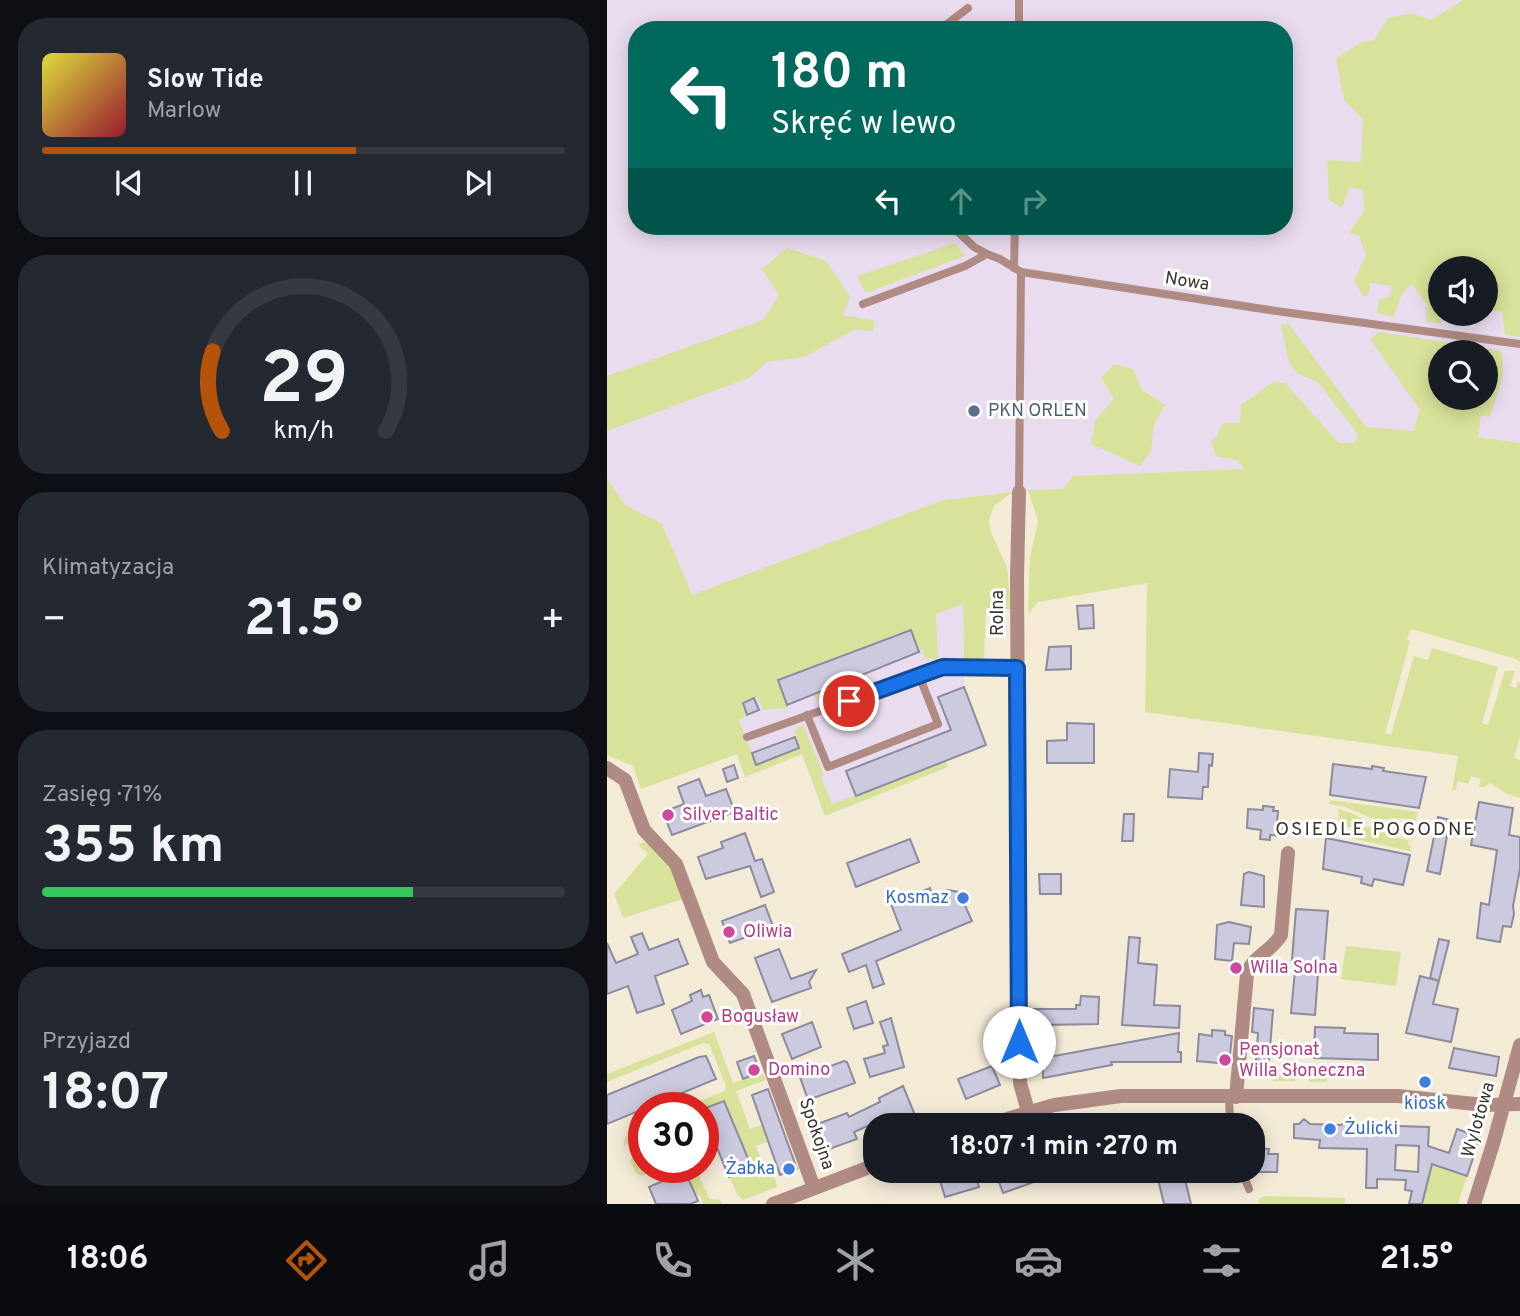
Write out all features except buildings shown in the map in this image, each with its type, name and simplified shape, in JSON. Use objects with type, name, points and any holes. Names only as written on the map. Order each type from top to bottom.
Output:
[{"type":"street","name":"Rolna","points":[[1019,492],[1017,668],[1020,1083],[1028,1111]]},
{"type":"street","name":"Spokojna","points":[[607,768],[625,780],[644,830],[676,864],[713,962],[743,994],[814,1188]]},
{"type":"street","points":[[1232,1097],[1247,974],[1253,963],[1278,941],[1281,934],[1288,853]]},
{"type":"street","name":"Wylotowa","points":[[1474,1204],[1520,1045]]},
{"type":"street","points":[[1022,1113],[1077,1100],[1121,1096],[1398,1096],[1470,1104],[1520,1104]]},
{"type":"street","points":[[773,1204],[797,1200],[814,1188],[863,1170]]},
{"type":"lane","points":[[1019,0],[1019,21]]},
{"type":"lane","points":[[951,21],[968,8]]},
{"type":"lane","name":"Nowa","points":[[961,235],[974,247],[1017,270],[1315,316],[1520,344]]},
{"type":"lane","points":[[1015,235],[1019,492]]},
{"type":"lane","points":[[863,304],[965,266],[987,254]]},
{"type":"lane","points":[[747,737],[943,667],[1017,668]]},
{"type":"lane","points":[[807,715],[828,767],[938,723],[919,675]]},
{"type":"lane","points":[[1231,1113],[1232,1097]]},
{"type":"lane","points":[[1247,1183],[1249,1189]]},
{"type":"shaded area","points":[[607,0],[1520,0],[1520,472],[1033,490],[943,500],[607,628]]},
{"type":"shaded area","points":[[963,604],[964,687],[986,745],[950,758],[946,761],[948,767],[825,816],[802,754],[745,777],[715,695]]},
{"type":"green space","points":[[1463,0],[1520,0],[1520,337],[1505,335],[1502,312],[1498,312],[1498,256],[1428,256],[1428,322],[1427,305],[1412,284],[1402,294],[1394,317],[1377,313],[1379,299],[1390,297],[1392,286],[1370,283],[1368,296],[1363,296],[1354,281],[1366,255],[1359,236],[1349,233],[1364,211],[1363,190],[1350,187],[1342,208],[1329,200],[1327,160],[1361,162],[1363,119],[1344,100],[1336,59],[1359,43],[1374,40],[1388,18],[1411,13],[1431,20]]},
{"type":"green space","points":[[955,243],[965,256],[866,293],[857,276]]},
{"type":"green space","points":[[787,248],[826,261],[850,296],[843,315],[875,321],[873,331],[854,330],[804,357],[767,362],[749,378],[607,431],[607,376],[763,320],[779,295],[762,269]]},
{"type":"green space","points":[[1288,323],[1366,427],[1413,431],[1420,410],[1370,339],[1380,332],[1431,340],[1428,340],[1428,410],[1492,410],[1490,416],[1481,416],[1478,437],[1520,443],[1520,662],[1411,629],[1385,733],[1391,735],[1414,656],[1428,660],[1432,648],[1498,667],[1482,723],[1488,725],[1505,671],[1515,671],[1510,686],[1516,688],[1518,681],[1520,683],[1520,737],[1514,758],[1520,760],[1520,798],[1507,794],[1490,783],[1479,787],[1481,779],[1471,776],[1468,784],[1458,781],[1456,790],[1452,790],[1458,756],[1145,712],[1147,583],[1038,602],[1028,614],[1030,558],[1038,521],[1028,490],[1063,489],[1073,476],[1244,469],[1237,460],[1216,456],[1211,441],[1217,436],[1223,423],[1240,423],[1241,405],[1273,382],[1285,383],[1339,443],[1354,443],[1359,436],[1318,382],[1298,374],[1289,363],[1281,325]]},
{"type":"green space","points":[[1498,351],[1501,351],[1503,359],[1498,390]]},
{"type":"green space","points":[[1114,364],[1133,369],[1142,390],[1165,405],[1154,425],[1151,451],[1140,466],[1091,444],[1095,421],[1114,399],[1101,378]]},
{"type":"green space","points":[[607,479],[625,505],[662,524],[692,595],[943,500],[1013,492],[994,506],[989,520],[991,533],[1007,567],[1011,609],[986,608],[984,662],[964,661],[963,604],[936,614],[938,660],[925,658],[911,629],[824,662],[836,688],[835,696],[828,702],[818,700],[813,695],[824,691],[814,666],[777,680],[788,708],[763,710],[757,697],[742,702],[747,716],[739,720],[756,765],[800,748],[795,731],[799,726],[804,727],[824,775],[821,777],[832,804],[946,762],[948,767],[825,816],[802,754],[745,777],[737,754],[641,789],[633,766],[607,755]]},
{"type":"green space","points":[[1330,800],[1418,812],[1416,821],[1399,818],[1376,820],[1345,807],[1329,804]]},
{"type":"green space","points":[[1339,809],[1368,823],[1353,827],[1338,826]]},
{"type":"green space","points":[[1372,826],[1391,836],[1412,841],[1408,842],[1410,851],[1327,833],[1327,827],[1349,831]]},
{"type":"green space","points":[[647,841],[671,864],[683,899],[623,918],[614,894],[648,854],[638,844]]},
{"type":"green space","points":[[1346,946],[1401,952],[1396,986],[1341,979]]},
{"type":"green space","points":[[714,1032],[733,1083],[763,1073],[766,1080],[736,1091],[750,1129],[779,1118],[786,1135],[756,1146],[765,1169],[772,1167],[777,1187],[743,1200],[737,1194],[730,1178],[752,1168],[725,1100],[719,1102],[719,1093],[725,1091],[726,1086],[709,1044],[703,1043],[607,1082],[607,1074]]},
{"type":"green space","points":[[1274,1070],[1327,1072],[1327,1082],[1309,1082],[1309,1076],[1296,1076],[1295,1081],[1273,1081]]},
{"type":"green space","points":[[628,1131],[628,1144],[624,1147]]},
{"type":"green space","points":[[1432,1163],[1467,1176],[1458,1204],[1422,1204]]},
{"type":"green space","points":[[691,1183],[702,1183],[710,1199],[720,1200],[722,1204],[701,1204],[703,1203],[699,1194],[696,1195]]},
{"type":"green space","points":[[1260,1198],[1345,1198],[1345,1204],[1258,1204]]},
{"type":"place","name":"PKN ORLEN","points":[[974,411]]},
{"type":"place","name":"Silver Baltic","points":[[668,815]]},
{"type":"place","name":"Kosmaz","points":[[963,898]]},
{"type":"place","name":"Oliwia","points":[[729,932]]},
{"type":"place","name":"Willa Solna","points":[[1236,968]]},
{"type":"place","name":"Bogusław","points":[[707,1017]]},
{"type":"place","name":"Pensjonat Willa Słoneczna","points":[[1225,1060]]},
{"type":"place","name":"Domino","points":[[754,1070]]},
{"type":"place","name":"kiosk","points":[[1425,1082]]},
{"type":"place","name":"Żulicki","points":[[1330,1129]]},
{"type":"place","name":"Żabka","points":[[789,1169]]},
{"type":"district","name":"OSIEDLE POGODNE","points":[[1376,830]]},
{"type":"route","points":[[849,701],[943,667],[1017,668],[1019,1042]]}]
